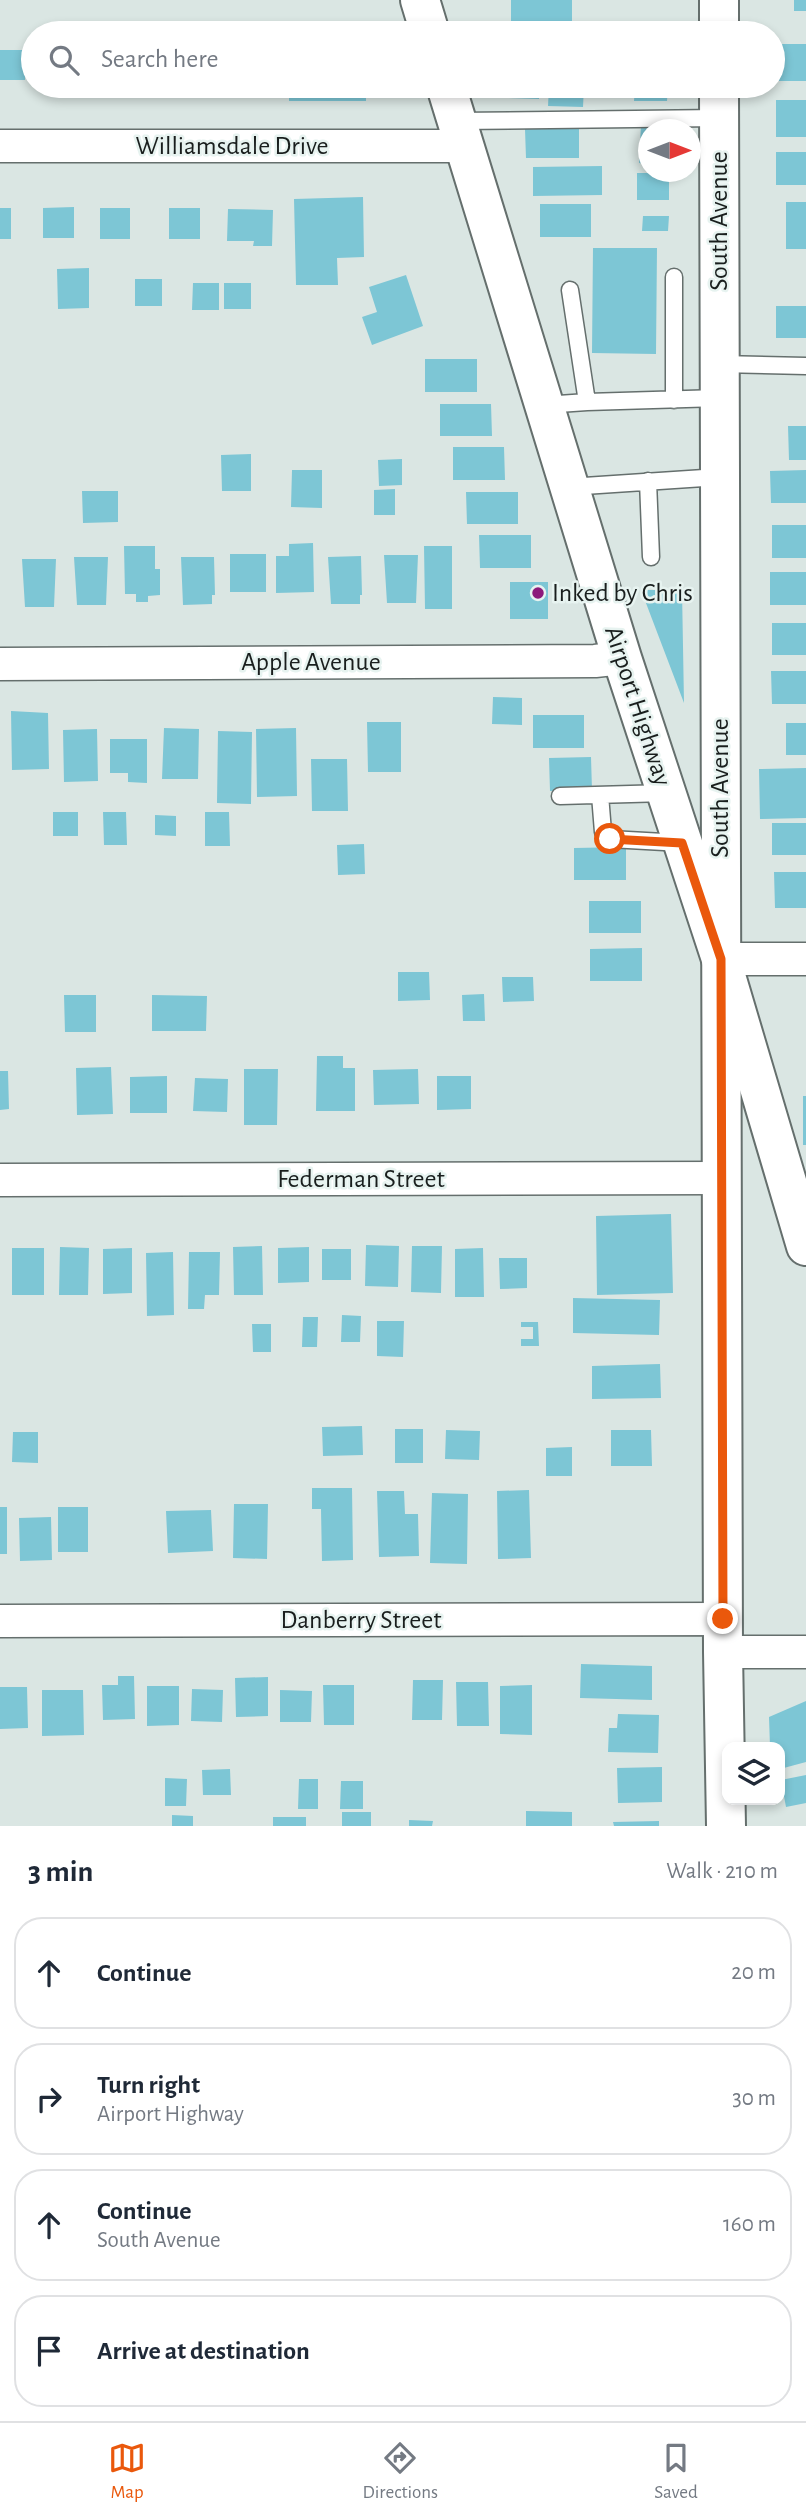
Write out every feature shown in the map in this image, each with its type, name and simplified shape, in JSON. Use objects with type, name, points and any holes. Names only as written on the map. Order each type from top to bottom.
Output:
[{"type":"street","points":[[420,0],[426,21]]},
{"type":"street","points":[[719,0],[719,21]]},
{"type":"street","name":"South Avenue","points":[[719,102],[721,1178],[726,1826]]},
{"type":"street","name":"Williamsdale Drive","points":[[0,146],[455,117]]},
{"type":"street","name":"Airport Highway","points":[[455,117],[622,658],[721,959],[806,1246]]},
{"type":"street","name":"Apple Avenue","points":[[0,664],[595,661],[622,658]]},
{"type":"street","points":[[721,959],[806,959]]},
{"type":"street","name":"Federman Street","points":[[0,1180],[721,1178]]},
{"type":"street","name":"Danberry Street","points":[[0,1621],[723,1636],[806,1652]]},
{"type":"lane","points":[[455,117],[719,102]]},
{"type":"lane","points":[[674,277],[674,400]]},
{"type":"lane","points":[[570,290],[587,402]]},
{"type":"lane","points":[[544,405],[674,400],[719,381],[806,366]]},
{"type":"lane","points":[[569,487],[719,477]]},
{"type":"lane","points":[[648,481],[651,556]]},
{"type":"lane","points":[[560,796],[666,793]]},
{"type":"lane","points":[[600,795],[603,832],[610,839],[682,843]]},
{"type":"building","points":[[511,0],[572,0],[572,21],[511,21]]},
{"type":"building","points":[[794,0],[806,0],[806,11],[794,11]]},
{"type":"building","points":[[785,44],[806,44],[806,81],[785,81]]},
{"type":"building","points":[[0,50],[21,50],[21,80],[0,80]]},
{"type":"building","points":[[289,98],[366,98],[366,101],[289,101]]},
{"type":"building","points":[[548,98],[583,98],[583,107],[548,106]]},
{"type":"building","points":[[634,98],[667,98],[667,101],[634,101]]},
{"type":"building","points":[[776,100],[806,100],[806,137],[776,137]]},
{"type":"building","points":[[579,128],[579,158],[526,158],[525,129]]},
{"type":"building","points":[[776,152],[806,152],[806,185],[776,185]]},
{"type":"building","points":[[602,166],[602,195],[533,196],[533,167]]},
{"type":"building","points":[[637,173],[638,182],[669,182],[669,200],[637,200]]},
{"type":"building","points":[[363,197],[364,257],[337,258],[338,285],[296,285],[294,199]]},
{"type":"building","points":[[786,202],[806,202],[806,249],[786,249]]},
{"type":"building","points":[[540,204],[591,204],[591,237],[540,237]]},
{"type":"building","points":[[74,207],[74,238],[43,238],[43,208]]},
{"type":"building","points":[[0,208],[11,208],[11,239],[0,239]]},
{"type":"building","points":[[100,208],[130,208],[130,239],[100,239]]},
{"type":"building","points":[[169,208],[200,208],[200,239],[169,239]]},
{"type":"building","points":[[228,209],[273,210],[272,246],[253,246],[254,241],[227,241]]},
{"type":"building","points":[[643,216],[669,216],[668,231],[642,231]]},
{"type":"building","points":[[593,248],[657,248],[656,354],[592,353]]},
{"type":"building","points":[[89,268],[89,308],[58,309],[57,269]]},
{"type":"building","points":[[406,275],[423,326],[372,345],[362,317],[377,312],[369,287]]},
{"type":"building","points":[[135,279],[162,279],[162,306],[135,306]]},
{"type":"building","points":[[193,283],[219,283],[219,310],[192,310]]},
{"type":"building","points":[[224,283],[251,283],[251,309],[224,309]]},
{"type":"building","points":[[776,306],[806,306],[806,338],[776,338]]},
{"type":"building","points":[[425,359],[477,359],[477,392],[425,392]]},
{"type":"building","points":[[440,404],[491,404],[492,436],[440,436]]},
{"type":"building","points":[[788,426],[806,426],[806,460],[789,460]]},
{"type":"building","points":[[453,447],[504,447],[505,480],[453,480]]},
{"type":"building","points":[[251,454],[251,491],[222,491],[221,455]]},
{"type":"building","points":[[402,459],[402,485],[379,486],[378,460]]},
{"type":"building","points":[[292,470],[322,470],[322,508],[291,507]]},
{"type":"building","points":[[806,470],[806,503],[771,503],[770,471]]},
{"type":"building","points":[[395,489],[395,515],[374,515],[374,490]]},
{"type":"building","points":[[82,491],[118,491],[118,522],[83,523]]},
{"type":"building","points":[[466,492],[518,492],[518,524],[467,524]]},
{"type":"building","points":[[772,525],[806,525],[806,558],[772,558]]},
{"type":"building","points":[[479,535],[531,535],[531,568],[480,568]]},
{"type":"building","points":[[313,543],[314,592],[276,593],[276,556],[289,556],[289,544]]},
{"type":"building","points":[[124,546],[155,546],[155,569],[160,569],[160,595],[148,596],[148,602],[136,602],[136,594],[125,594]]},
{"type":"building","points":[[424,546],[452,546],[452,609],[425,609]]},
{"type":"building","points":[[230,554],[266,554],[266,592],[230,592]]},
{"type":"building","points":[[384,555],[418,555],[416,603],[387,603]]},
{"type":"building","points":[[361,556],[360,604],[331,604],[328,557]]},
{"type":"building","points":[[74,557],[108,557],[106,605],[77,605]]},
{"type":"building","points":[[181,557],[214,557],[215,595],[212,595],[212,604],[183,605]]},
{"type":"building","points":[[22,559],[56,559],[54,607],[25,607]]},
{"type":"building","points":[[770,572],[806,572],[806,605],[770,605]]},
{"type":"building","points":[[510,582],[548,582],[548,619],[510,619]]},
{"type":"building","points":[[641,590],[682,590],[684,703]]},
{"type":"building","points":[[772,623],[806,623],[806,655],[772,655]]},
{"type":"building","points":[[771,671],[806,671],[806,704],[772,704]]},
{"type":"building","points":[[493,697],[522,698],[522,725],[492,724]]},
{"type":"building","points":[[11,711],[48,713],[49,769],[12,770]]},
{"type":"building","points":[[533,715],[584,715],[584,748],[533,748]]},
{"type":"building","points":[[367,722],[401,722],[401,772],[368,772]]},
{"type":"building","points":[[786,723],[806,723],[806,755],[786,755]]},
{"type":"building","points":[[164,728],[199,729],[198,779],[162,779]]},
{"type":"building","points":[[296,728],[297,796],[257,797],[256,729]]},
{"type":"building","points":[[97,729],[98,781],[64,782],[63,730]]},
{"type":"building","points":[[218,731],[252,732],[251,804],[217,803]]},
{"type":"building","points":[[110,739],[147,739],[147,783],[128,782],[128,773],[110,773]]},
{"type":"building","points":[[591,757],[592,790],[550,791],[549,758]]},
{"type":"building","points":[[311,759],[347,759],[348,811],[312,811]]},
{"type":"building","points":[[806,768],[806,818],[760,819],[759,769]]},
{"type":"building","points":[[53,812],[78,812],[78,836],[53,836]]},
{"type":"building","points":[[103,812],[126,812],[127,845],[104,845]]},
{"type":"building","points":[[205,812],[229,812],[230,846],[205,846]]},
{"type":"building","points":[[155,815],[176,816],[176,836],[155,835]]},
{"type":"building","points":[[772,823],[806,823],[806,855],[772,855]]},
{"type":"building","points":[[364,844],[365,874],[338,875],[337,845]]},
{"type":"building","points":[[626,847],[626,880],[574,880],[574,848]]},
{"type":"building","points":[[774,872],[806,872],[806,908],[775,908]]},
{"type":"building","points":[[589,901],[641,901],[641,933],[589,933]]},
{"type":"building","points":[[642,948],[642,981],[590,981],[590,949]]},
{"type":"building","points":[[398,972],[429,972],[430,1000],[398,1001]]},
{"type":"building","points":[[502,977],[533,977],[534,1001],[503,1002]]},
{"type":"building","points":[[484,994],[485,1021],[463,1021],[462,995]]},
{"type":"building","points":[[64,995],[96,995],[96,1032],[65,1032]]},
{"type":"building","points":[[152,995],[207,996],[206,1031],[152,1031]]},
{"type":"building","points":[[317,1056],[343,1056],[343,1068],[355,1068],[355,1111],[316,1111]]},
{"type":"building","points":[[111,1067],[113,1114],[77,1115],[76,1068]]},
{"type":"building","points":[[244,1069],[278,1069],[277,1125],[244,1125]]},
{"type":"building","points":[[418,1069],[419,1104],[374,1105],[373,1070]]},
{"type":"building","points":[[0,1071],[8,1071],[9,1109],[0,1110]]},
{"type":"building","points":[[167,1076],[167,1113],[130,1113],[130,1077]]},
{"type":"building","points":[[437,1076],[471,1076],[471,1109],[437,1110]]},
{"type":"building","points":[[195,1078],[228,1079],[227,1112],[193,1111]]},
{"type":"building","points":[[803,1096],[806,1096],[806,1145],[803,1145]]},
{"type":"building","points":[[671,1214],[673,1293],[597,1295],[596,1216]]},
{"type":"building","points":[[366,1245],[399,1246],[398,1287],[365,1286]]},
{"type":"building","points":[[262,1246],[263,1295],[234,1295],[233,1247]]},
{"type":"building","points":[[412,1246],[442,1246],[441,1293],[411,1292]]},
{"type":"building","points":[[60,1247],[89,1248],[88,1295],[59,1295]]},
{"type":"building","points":[[309,1247],[309,1282],[278,1283],[278,1248]]},
{"type":"building","points":[[12,1248],[44,1248],[44,1295],[12,1295]]},
{"type":"building","points":[[132,1248],[132,1293],[103,1294],[103,1249]]},
{"type":"building","points":[[483,1248],[484,1297],[455,1297],[455,1249]]},
{"type":"building","points":[[322,1249],[351,1249],[351,1280],[322,1280]]},
{"type":"building","points":[[173,1252],[174,1315],[147,1316],[146,1253]]},
{"type":"building","points":[[189,1252],[220,1252],[219,1295],[205,1295],[204,1309],[188,1309]]},
{"type":"building","points":[[499,1258],[527,1258],[527,1288],[500,1289]]},
{"type":"building","points":[[573,1298],[660,1300],[659,1335],[573,1333]]},
{"type":"building","points":[[342,1315],[361,1316],[360,1342],[341,1342]]},
{"type":"building","points":[[303,1317],[318,1317],[317,1347],[302,1347]]},
{"type":"building","points":[[377,1321],[404,1321],[403,1357],[377,1356]]},
{"type":"building","points":[[521,1322],[538,1322],[539,1346],[521,1346],[521,1339],[533,1339],[533,1327],[521,1327]]},
{"type":"building","points":[[252,1324],[271,1324],[271,1352],[253,1352]]},
{"type":"building","points":[[660,1364],[661,1398],[592,1399],[592,1366]]},
{"type":"building","points":[[362,1426],[363,1455],[323,1456],[322,1427]]},
{"type":"building","points":[[395,1429],[423,1429],[423,1463],[395,1463]]},
{"type":"building","points":[[446,1430],[480,1431],[479,1460],[445,1459]]},
{"type":"building","points":[[611,1430],[651,1430],[652,1466],[611,1466]]},
{"type":"building","points":[[13,1432],[38,1432],[38,1463],[12,1462]]},
{"type":"building","points":[[572,1447],[572,1476],[546,1476],[546,1448]]},
{"type":"building","points":[[312,1488],[352,1488],[353,1560],[322,1561],[321,1509],[312,1509]]},
{"type":"building","points":[[529,1490],[531,1558],[498,1559],[497,1491]]},
{"type":"building","points":[[377,1491],[404,1491],[405,1514],[418,1514],[419,1556],[379,1557]]},
{"type":"building","points":[[432,1493],[468,1494],[467,1564],[430,1563]]},
{"type":"building","points":[[234,1504],[268,1504],[267,1559],[233,1558]]},
{"type":"building","points":[[0,1507],[7,1507],[7,1554],[0,1554]]},
{"type":"building","points":[[58,1507],[88,1507],[88,1552],[58,1552]]},
{"type":"building","points":[[211,1510],[213,1551],[168,1553],[166,1511]]},
{"type":"building","points":[[51,1517],[52,1560],[20,1561],[19,1518]]},
{"type":"building","points":[[581,1664],[652,1666],[652,1700],[580,1698]]},
{"type":"building","points":[[118,1676],[134,1676],[135,1719],[103,1720],[102,1685],[118,1685]]},
{"type":"building","points":[[268,1677],[268,1716],[236,1717],[235,1678]]},
{"type":"building","points":[[413,1680],[443,1680],[442,1720],[412,1720]]},
{"type":"building","points":[[456,1682],[488,1682],[489,1726],[457,1726]]},
{"type":"building","points":[[323,1685],[354,1685],[354,1725],[324,1725]]},
{"type":"building","points":[[532,1685],[532,1735],[500,1734],[500,1686]]},
{"type":"building","points":[[147,1686],[179,1686],[179,1725],[147,1726]]},
{"type":"building","points":[[0,1687],[27,1687],[28,1728],[0,1729]]},
{"type":"building","points":[[192,1689],[223,1690],[222,1722],[191,1721]]},
{"type":"building","points":[[42,1690],[83,1690],[84,1735],[42,1736]]},
{"type":"building","points":[[280,1690],[312,1691],[311,1722],[280,1722]]},
{"type":"building","points":[[806,1701],[806,1762],[785,1768],[785,1742],[770,1742],[769,1717]]},
{"type":"building","points":[[618,1714],[659,1715],[658,1753],[608,1752],[609,1728],[617,1728]]},
{"type":"building","points":[[662,1767],[662,1802],[618,1803],[617,1768]]},
{"type":"building","points":[[230,1769],[231,1795],[203,1795],[202,1770]]},
{"type":"building","points":[[806,1775],[806,1803],[786,1807],[785,1779]]},
{"type":"building","points":[[165,1778],[187,1779],[186,1806],[165,1806]]},
{"type":"building","points":[[299,1779],[318,1779],[318,1809],[298,1809]]},
{"type":"building","points":[[341,1781],[363,1781],[363,1809],[340,1809]]},
{"type":"building","points":[[526,1811],[572,1812],[572,1826],[526,1826]]},
{"type":"building","points":[[342,1812],[371,1812],[371,1826],[342,1826]]},
{"type":"building","points":[[172,1815],[193,1816],[193,1826],[172,1826]]},
{"type":"building","points":[[273,1817],[306,1817],[306,1826],[273,1826]]},
{"type":"building","points":[[409,1820],[433,1821],[432,1826],[409,1826]]},
{"type":"building","points":[[659,1821],[659,1826],[614,1826],[613,1822]]},
{"type":"place","name":"Inked by Chris","points":[[538,593]]},
{"type":"route","points":[[610,839],[682,843],[721,959],[723,1619]]}]
